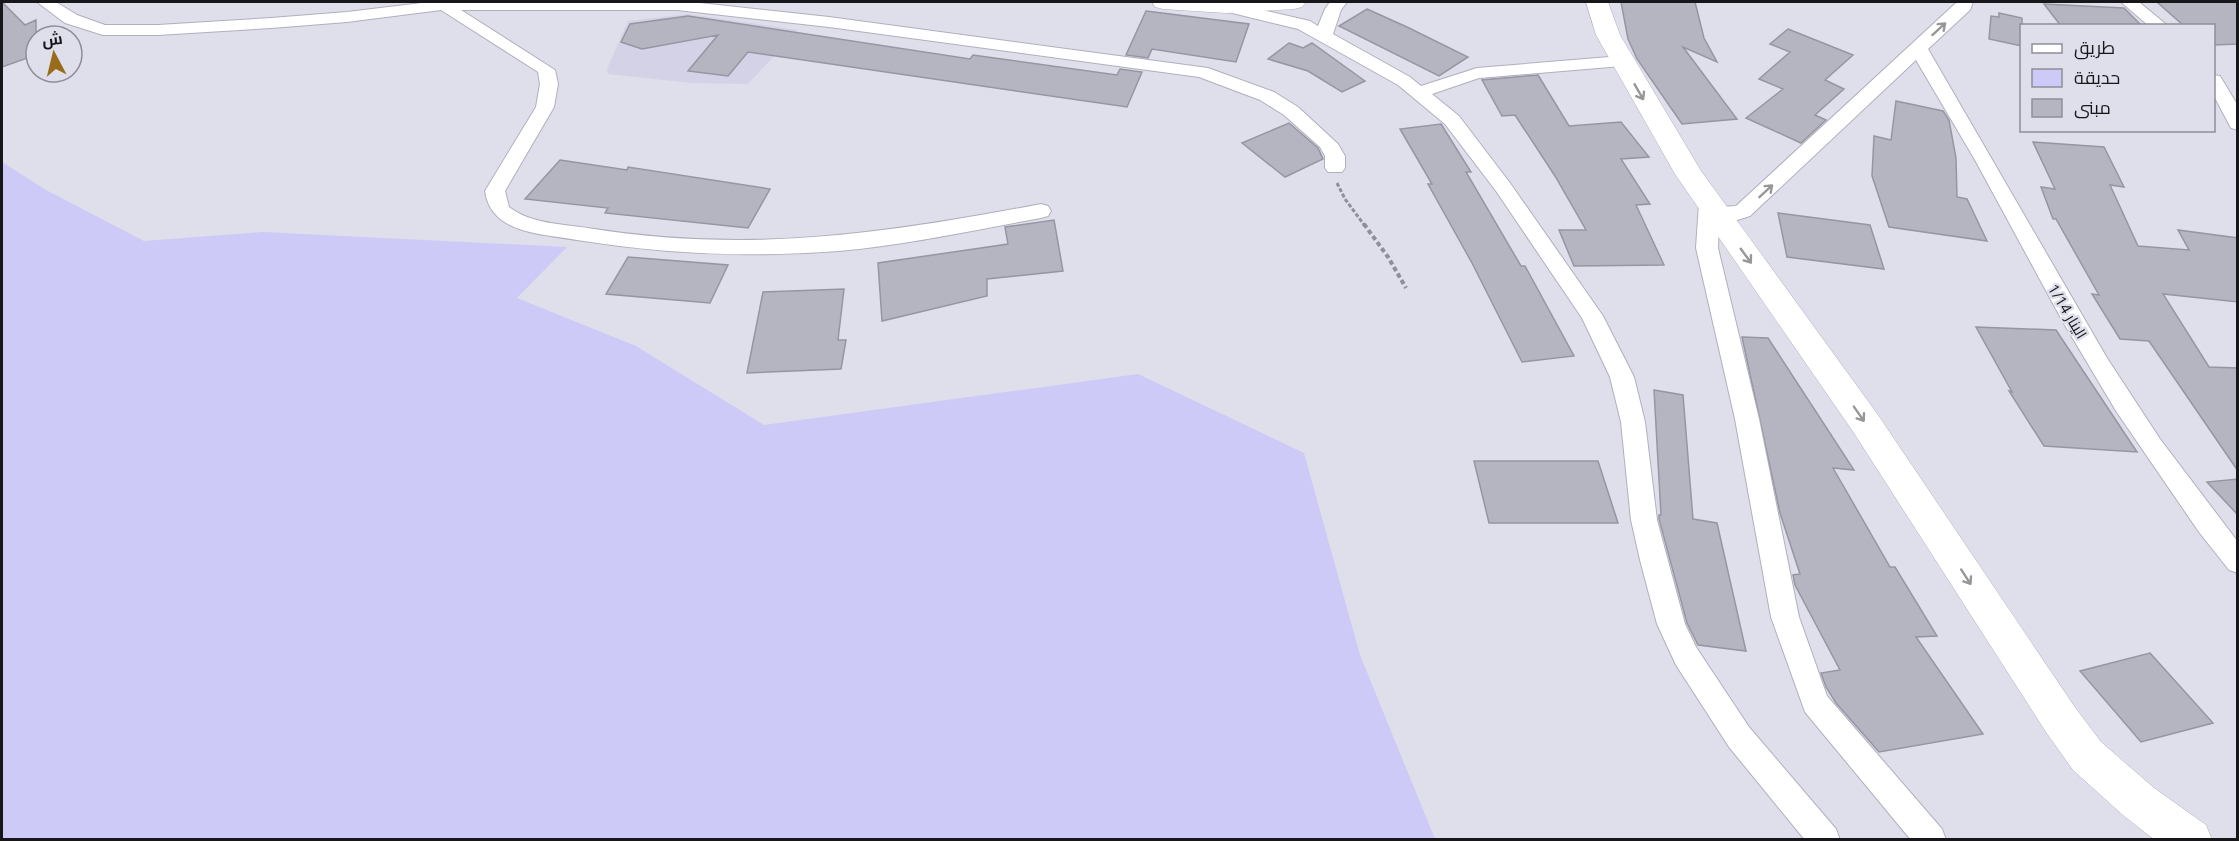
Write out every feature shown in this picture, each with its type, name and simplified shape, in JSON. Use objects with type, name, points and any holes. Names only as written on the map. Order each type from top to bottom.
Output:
[{"type":"main road","points":[[1163,2],[1226,6],[1294,2]]},
{"type":"main road","points":[[1597,2],[1608,35],[1622,61],[1662,131],[1712,208],[1866,424],[1990,614],[2087,756],[2139,802],[2191,840]]},
{"type":"street","points":[[45,2],[71,19],[103,30],[181,29],[271,23],[347,17],[442,4],[677,5],[829,22],[1202,72],[1268,96],[1291,111],[1328,144],[1335,156],[1335,168]]},
{"type":"street","points":[[1324,35],[1333,9],[1339,2]]},
{"type":"street","points":[[1931,840],[1815,703],[1785,617],[1747,419],[1707,248],[1712,208],[1734,214],[1743,211],[1964,6],[1965,2]]},
{"type":"street","points":[[2129,2],[2157,24]]},
{"type":"street","points":[[442,4],[546,70],[549,84],[545,107],[495,191],[495,200],[499,210],[506,216],[517,220],[616,240],[769,248],[880,239],[1041,211]]},
{"type":"street","points":[[1226,6],[1304,25],[1324,35],[1420,92],[1452,120],[1479,155],[1592,316],[1622,377],[1633,422],[1644,520],[1660,592],[1671,624],[1686,656],[1739,737],[1825,840]]},
{"type":"street","name":"الينار 1/14","points":[[1918,47],[1943,94],[1978,148],[2076,324],[2170,471],[2208,526],[2238,562]]},
{"type":"street","points":[[1420,92],[1476,73],[1622,61]]},
{"type":"street","points":[[2215,82],[2238,124]]},
{"type":"path","points":[[1335,168],[1335,178],[1345,199],[1388,257],[1406,288]]},
{"type":"shaded area","points":[[688,14],[798,30],[748,84],[691,83],[608,74],[607,69],[628,21]]},
{"type":"green space","points":[[2,162],[46,190],[144,241],[263,232],[567,247],[517,298],[636,346],[764,425],[1138,374],[1304,453],[1360,655],[1435,839],[2,839]]},
{"type":"building","points":[[2,2],[24,24],[24,59],[2,67]]},
{"type":"building","points":[[1621,2],[1695,2],[1704,38],[1717,62],[1683,47],[1737,119],[1682,124],[1637,59],[1628,39]]},
{"type":"building","points":[[2157,2],[2238,2],[2238,44],[2215,45],[2215,24],[2182,24]]},
{"type":"building","points":[[2044,4],[2124,8],[2140,24],[2059,24]]},
{"type":"building","points":[[1367,9],[1468,57],[1439,76],[1339,26]]},
{"type":"building","points":[[1146,11],[1249,24],[1236,62],[1152,49],[1148,58],[1126,55]]},
{"type":"building","points":[[1999,13],[2022,18],[2020,46],[1989,39],[1991,16],[1999,17]]},
{"type":"building","points":[[688,16],[970,59],[973,55],[1117,75],[1120,69],[1142,72],[1127,107],[748,52],[728,76],[688,71],[718,35],[642,49],[621,42],[630,24]]},
{"type":"building","points":[[1788,29],[1853,55],[1825,80],[1844,89],[1815,115],[1826,120],[1801,143],[1746,118],[1783,89],[1759,79],[1790,52],[1770,44]]},
{"type":"building","points":[[1289,43],[1303,48],[1312,43],[1365,81],[1342,92],[1308,71],[1268,59]]},
{"type":"building","points":[[1538,75],[1569,126],[1621,122],[1649,157],[1621,159],[1650,204],[1636,205],[1664,265],[1574,266],[1559,230],[1586,230],[1555,176],[1515,115],[1502,116],[1482,80]]},
{"type":"building","points":[[1896,101],[1943,111],[1949,120],[1956,158],[1957,197],[1967,199],[1987,241],[1889,227],[1872,176],[1874,136],[1891,140]]},
{"type":"building","points":[[1289,123],[1318,148],[1323,159],[1285,177],[1242,143]]},
{"type":"building","points":[[1441,124],[1471,172],[1466,172],[1521,266],[1525,266],[1574,356],[1522,362],[1472,263],[1428,184],[1432,184],[1400,129]]},
{"type":"building","points":[[2033,142],[2104,147],[2124,187],[2110,185],[2138,246],[2189,250],[2178,230],[2238,238],[2238,302],[2163,294],[2209,367],[2238,368],[2238,471],[2149,341],[2120,339],[2092,294],[2099,295],[2056,219],[2053,219],[2041,187],[2055,189]]},
{"type":"building","points":[[560,160],[627,170],[628,167],[770,189],[748,228],[605,213],[608,208],[525,199]]},
{"type":"building","points":[[1778,213],[1870,225],[1884,269],[1787,257]]},
{"type":"building","points":[[1054,220],[1063,271],[987,279],[987,296],[882,321],[878,263],[1008,244],[1005,227]]},
{"type":"building","points":[[628,257],[728,265],[710,303],[606,294]]},
{"type":"building","points":[[844,289],[838,340],[846,340],[841,369],[747,373],[763,292]]},
{"type":"building","points":[[1976,327],[2056,330],[2137,452],[2044,446],[2009,391],[2012,392]]},
{"type":"building","points":[[1742,337],[1768,338],[1854,470],[1833,468],[1890,567],[1895,567],[1937,636],[1916,637],[1983,734],[1879,752],[1836,703],[1826,687],[1821,673],[1840,670],[1795,585],[1793,575],[1800,574],[1780,513]]},
{"type":"building","points":[[1654,390],[1683,395],[1693,519],[1717,523],[1746,651],[1698,645],[1687,623],[1659,519],[1661,515]]},
{"type":"building","points":[[1474,461],[1598,461],[1618,523],[1489,523]]},
{"type":"building","points":[[2238,479],[2238,515],[2207,482]]},
{"type":"building","points":[[2150,653],[2213,723],[2141,742],[2080,671]]}]
